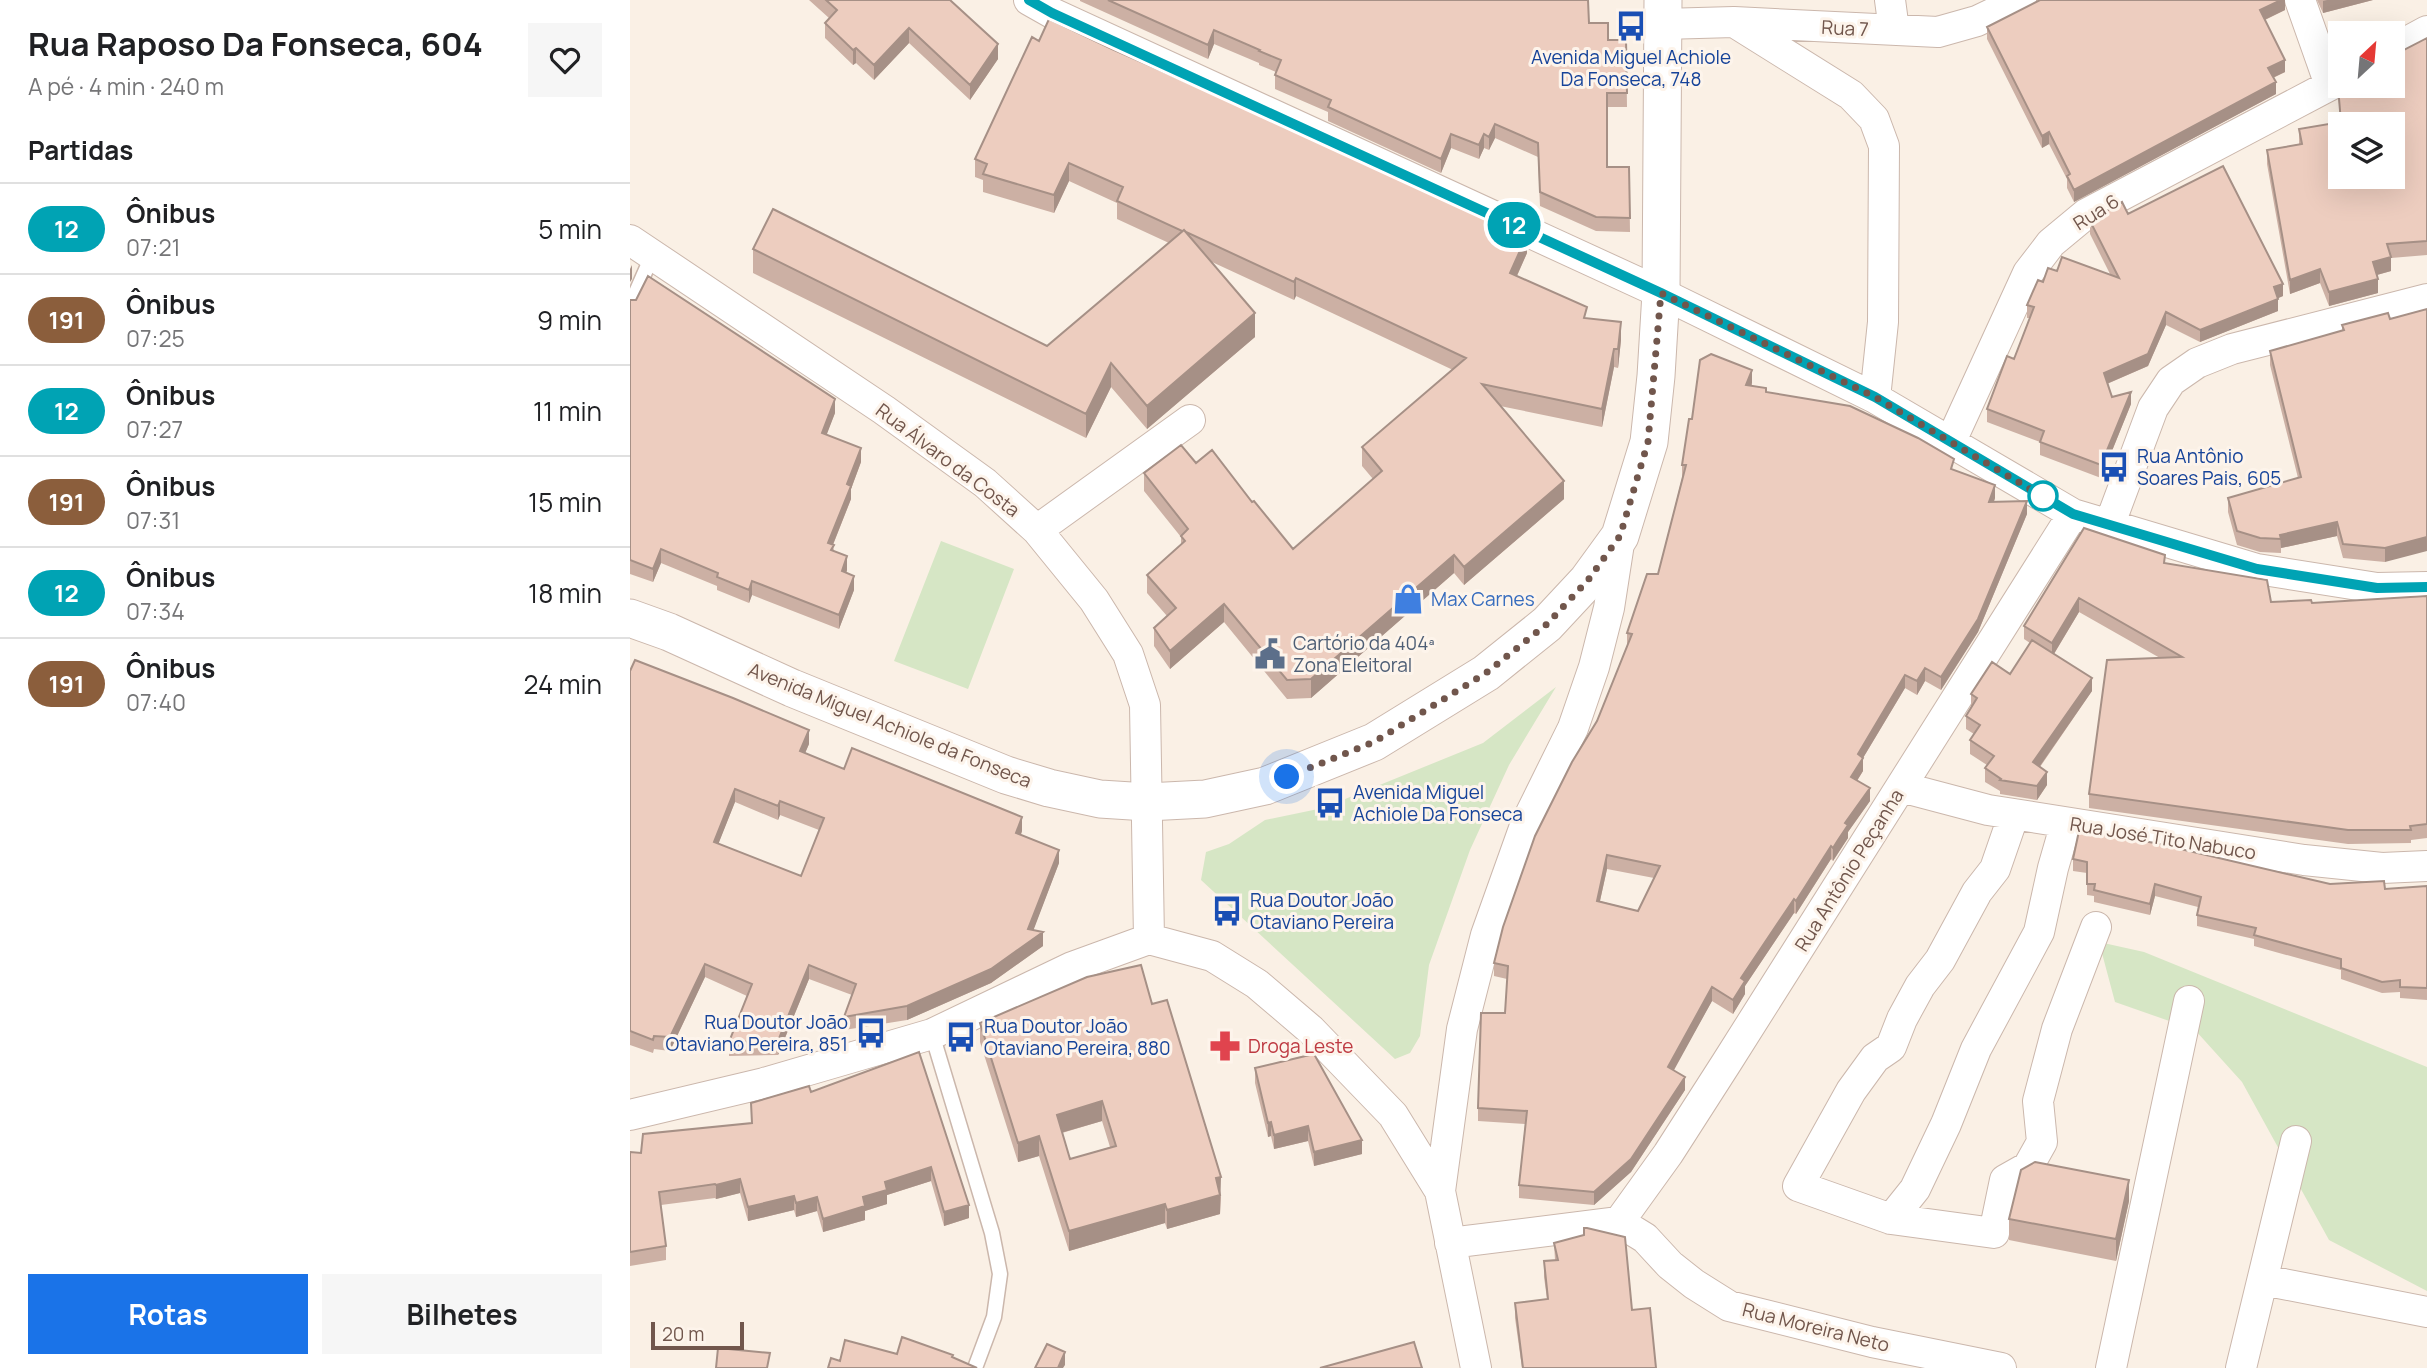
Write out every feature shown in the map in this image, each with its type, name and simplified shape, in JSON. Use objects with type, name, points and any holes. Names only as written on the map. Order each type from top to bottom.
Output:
[{"type":"street","points":[[1890,0],[1894,30]]},
{"type":"street","name":"Rua 7","points":[[1663,12],[1734,22],[1938,32],[1977,21],[2021,0]]},
{"type":"street","points":[[2300,0],[2328,66]]},
{"type":"street","points":[[1046,4],[1661,293],[1875,397],[2073,514],[2257,569],[2377,588],[2427,587]]},
{"type":"street","name":"Avenida Miguel Achiole da Fonseca","points":[[630,618],[669,632],[792,688],[1006,775],[1100,799],[1147,802],[1205,799],[1265,786],[1374,742],[1486,673],[1547,624],[1588,580],[1620,536],[1648,442],[1661,293],[1663,12]]},
{"type":"street","points":[[1734,22],[1851,95],[1874,119],[1884,146],[1883,323],[1875,397]]},
{"type":"street","points":[[2405,43],[2427,31]]},
{"type":"street","name":"Rua 6","points":[[1951,441],[2028,273],[2052,243],[2087,214],[2328,86]]},
{"type":"street","name":"Rua Álvaro da Costa","points":[[642,247],[884,410],[985,483],[1037,530],[1094,600],[1128,654],[1145,705],[1149,939]]},
{"type":"street","points":[[2109,526],[2153,408],[2171,381],[2197,363],[2232,349],[2427,299]]},
{"type":"street","points":[[1037,530],[1190,420]]},
{"type":"street","name":"Rua Antônio Peçanha","points":[[1619,1222],[1690,1119],[2073,514]]},
{"type":"street","points":[[1476,1368],[1440,1191],[1462,1029],[1486,935],[1526,823],[1573,728],[1590,679],[1609,608],[1620,536]]},
{"type":"street","name":"Rua José Tito Nabuco","points":[[1901,787],[1988,810],[2304,860],[2382,868],[2427,866]]},
{"type":"street","points":[[2014,814],[1995,869],[1977,892],[1940,960],[1920,986],[1891,1047],[1875,1058],[1851,1091],[1798,1186],[1891,1219],[1994,1233],[2005,1180],[2028,1167],[2042,1142],[2038,1101],[2057,1029],[2096,927]]},
{"type":"street","points":[[1891,1219],[1915,1189],[1946,1124],[1976,1049],[2039,932],[2066,823]]},
{"type":"street","points":[[637,1105],[764,1083],[932,1034],[1072,967],[1149,939],[1212,956],[1257,984],[1311,1030],[1393,1115],[1440,1191]]},
{"type":"street","points":[[2111,1368],[2189,1000]]},
{"type":"street","points":[[2241,1368],[2296,1142]]},
{"type":"street","points":[[1450,1243],[1619,1222]]},
{"type":"street","name":"Rua Moreira Neto","points":[[1619,1222],[1645,1238],[1670,1265],[1694,1284],[1729,1306],[1872,1342],[2001,1368]]},
{"type":"street","points":[[2263,1280],[2427,1312]]},
{"type":"lane","points":[[630,306],[642,247]]},
{"type":"lane","points":[[932,1034],[992,1233],[1000,1274],[994,1317],[975,1368]]},
{"type":"green space","points":[[941,541],[1014,569],[968,689],[894,661]]},
{"type":"green space","points":[[1556,687],[1509,765],[1470,850],[1429,965],[1420,1036],[1410,1053],[1395,1059],[1201,880],[1206,852],[1229,844],[1265,820],[1323,808],[1483,743]]},
{"type":"green space","points":[[2099,942],[2144,952],[2427,1067],[2427,1291],[2329,1240],[2242,1082],[2195,1030],[2115,1002]]},
{"type":"building","points":[[826,0],[950,0],[998,44],[970,85],[909,28],[874,65],[856,48],[853,50],[825,23],[837,10]]},
{"type":"building","points":[[1108,0],[1588,0],[1589,23],[1608,23],[1608,40],[1626,40],[1627,93],[1607,93],[1607,167],[1629,167],[1630,218],[1596,217],[1540,192],[1538,143],[1495,124],[1489,137],[1484,134],[1479,145],[1451,134],[1441,159],[1328,107],[1331,100],[1275,75],[1281,60],[1214,30],[1208,45]]},
{"type":"building","points":[[2040,0],[2281,0],[2260,10],[2285,60],[2268,68],[2276,82],[2074,190],[2067,176],[2070,174],[2049,132],[2042,136],[1987,27]]},
{"type":"building","points":[[1049,19],[1257,113],[1258,111],[1311,133],[1527,235],[1510,273],[1587,307],[1584,318],[1621,322],[1618,349],[1614,349],[1602,409],[1482,384],[1564,481],[1464,567],[1454,555],[1311,679],[1287,680],[1224,604],[1170,651],[1154,628],[1176,608],[1147,575],[1185,541],[1181,536],[1188,529],[1144,473],[1181,445],[1196,463],[1212,450],[1293,549],[1382,471],[1362,447],[1466,358],[1296,278],[1294,282],[1117,201],[1123,187],[1069,163],[1054,195],[983,174],[987,164],[975,159],[1032,37],[1039,41]]},
{"type":"building","points":[[2427,38],[2427,241],[2387,244],[2391,257],[2373,262],[2378,279],[2329,292],[2320,269],[2290,280],[2267,150],[2302,144],[2299,129],[2328,124],[2328,189],[2405,189],[2405,112],[2340,112],[2339,98],[2405,98],[2405,49]]},
{"type":"building","points":[[2223,166],[2283,284],[2274,287],[2278,299],[2200,330],[2166,312],[2148,354],[2104,373],[2112,397],[2131,392],[2101,465],[2040,442],[2044,431],[1987,409],[2007,356],[2014,359],[2034,307],[2027,305],[2038,280],[2043,282],[2048,268],[2057,271],[2062,257],[2119,278],[2090,221],[2122,202],[2128,214]]},
{"type":"building","points":[[773,209],[1047,346],[1184,230],[1255,313],[1147,406],[1111,363],[1086,414],[753,249]]},
{"type":"building","points":[[648,276],[835,399],[822,433],[861,448],[847,484],[851,486],[828,543],[834,545],[831,550],[847,556],[842,571],[854,576],[839,615],[752,581],[749,590],[717,577],[718,573],[661,549],[653,569],[630,560],[630,300],[636,300]]},
{"type":"building","points":[[2427,309],[2427,537],[2385,548],[2343,544],[2337,522],[2280,535],[2281,539],[2260,538],[2237,531],[2228,498],[2301,477],[2270,351],[2344,330],[2342,325],[2388,313],[2390,319]]},
{"type":"building","points":[[1711,354],[1752,370],[1746,385],[1766,388],[1766,392],[1850,406],[1918,438],[1954,459],[1951,469],[1995,485],[1989,502],[2027,501],[1978,619],[1941,677],[1925,668],[1917,681],[1905,675],[1858,754],[1863,758],[1851,777],[1870,788],[1845,823],[1848,825],[1741,978],[1745,981],[1733,1000],[1712,987],[1668,1067],[1685,1077],[1631,1159],[1594,1192],[1519,1185],[1527,1111],[1478,1108],[1481,1013],[1505,1013],[1508,966],[1494,963],[1503,927],[1535,836],[1572,762],[1597,721],[1632,634],[1627,633],[1647,574],[1658,574],[1686,465],[1682,465],[1700,360]],"holes":[[[1607,855],[1660,866],[1638,911],[1597,901]]]},
{"type":"building","points":[[2084,528],[2165,555],[2164,563],[2267,580],[2271,602],[2311,600],[2312,603],[2427,596],[2427,824],[2410,826],[2411,830],[2348,830],[2089,794],[2107,660],[2182,657],[2079,598],[2052,643],[2024,626]]},
{"type":"building","points":[[2032,640],[2092,678],[2033,762],[2047,772],[2037,786],[2000,780],[1985,768],[1994,756],[1970,740],[1980,725],[1966,716],[1977,698],[1971,694],[1992,662],[2010,674]]},
{"type":"building","points":[[635,660],[809,730],[800,751],[844,769],[852,748],[1022,817],[1016,833],[1059,850],[1028,929],[1043,932],[991,969],[907,1006],[844,1017],[856,984],[809,965],[778,1041],[729,1042],[752,984],[705,964],[670,1037],[654,1036],[653,1040],[630,1031],[630,671]],"holes":[[[735,789],[778,806],[780,801],[824,818],[801,876],[714,842]]]},
{"type":"building","points":[[2079,831],[2155,843],[2330,884],[2384,881],[2385,889],[2427,886],[2427,988],[2400,987],[2400,980],[2382,982],[2341,968],[2341,959],[2254,935],[2256,928],[2197,915],[2201,897],[2155,884],[2150,904],[2094,890],[2095,884],[2087,884],[2087,862],[2073,859]]},
{"type":"building","points":[[1141,965],[1152,1004],[1167,1000],[1221,1177],[1216,1178],[1220,1195],[1167,1210],[1165,1204],[1069,1231],[1039,1136],[1018,1143],[980,1023],[1087,977]],"holes":[[[1102,1101],[1116,1146],[1070,1159],[1057,1115]]]},
{"type":"building","points":[[919,1052],[969,1205],[944,1212],[931,1167],[885,1182],[887,1190],[863,1197],[865,1206],[823,1219],[817,1197],[796,1203],[794,1196],[748,1207],[740,1179],[716,1185],[659,1192],[666,1246],[630,1252],[630,1152],[641,1153],[643,1134],[752,1123],[751,1103],[809,1086],[811,1092]]},
{"type":"building","points":[[1314,1054],[1362,1140],[1314,1152],[1308,1126],[1274,1135],[1271,1122],[1268,1123],[1255,1068]]},
{"type":"building","points":[[2035,1162],[2129,1180],[2116,1239],[2009,1219],[2021,1170]]},
{"type":"building","points":[[1584,1228],[1625,1237],[1632,1310],[1650,1308],[1656,1368],[1523,1368],[1515,1303],[1548,1299],[1544,1261],[1558,1260],[1554,1243],[1584,1235]]},
{"type":"building","points":[[902,1337],[953,1355],[952,1357],[977,1368],[828,1368],[831,1358],[840,1361],[845,1340],[897,1354]]},
{"type":"building","points":[[1414,1342],[1422,1368],[1320,1368]]},
{"type":"building","points":[[1047,1344],[1065,1352],[1058,1368],[1035,1368]]},
{"type":"building","points":[[718,1348],[770,1353],[767,1368],[716,1368]]},
{"type":"bus line","name":"12","points":[[1029,0],[1052,13],[1661,293],[1875,397],[2073,514],[2257,569],[2377,588],[2427,587]]},
{"type":"place","name":"Avenida Miguel Achiole Da Fonseca, 748","points":[[1631,26]]},
{"type":"place","name":"Rua Antônio Soares Pais, 605","points":[[2114,467]]},
{"type":"place","name":"Max Carnes","points":[[1408,599]]},
{"type":"place","name":"Cartório da 404ª Zona Eleitoral","points":[[1270,654]]},
{"type":"place","name":"Avenida Miguel Achiole Da Fonseca","points":[[1330,803]]},
{"type":"place","name":"Rua Doutor João Otaviano Pereira","points":[[1227,911]]},
{"type":"place","name":"Rua Doutor João Otaviano Pereira, 851","points":[[871,1033]]},
{"type":"place","name":"Rua Doutor João Otaviano Pereira, 880","points":[[961,1037]]},
{"type":"place","name":"Droga Leste","points":[[1225,1046]]},
{"type":"route","points":[[1287,777],[1374,742],[1486,673],[1547,624],[1588,580],[1620,536],[1648,442],[1656,376],[1661,293],[1875,397],[2052,502],[2043,496]]}]
